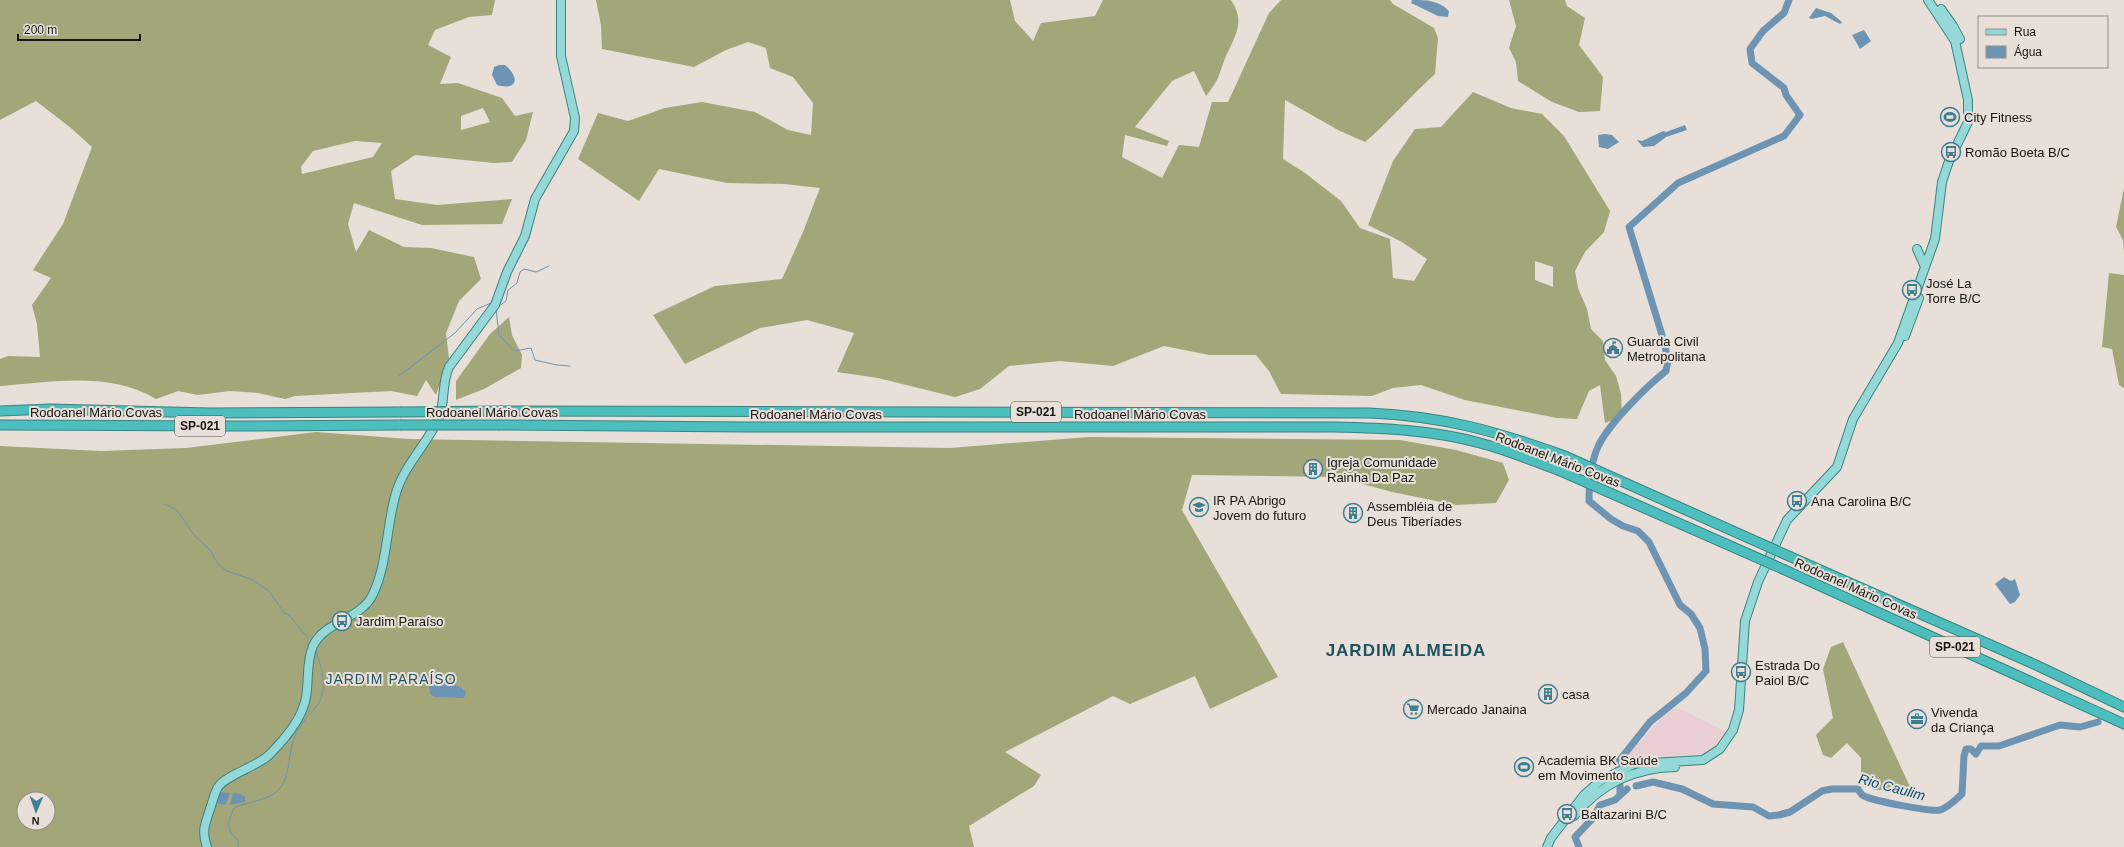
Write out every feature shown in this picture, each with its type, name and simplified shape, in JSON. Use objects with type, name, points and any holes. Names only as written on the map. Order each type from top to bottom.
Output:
[{"type":"highway","name":"Rodoanel Mário Covas","points":[[0,411],[50,409],[210,413],[502,411],[1369,413],[1436,419],[1483,428],[1565,456],[2028,662],[2124,707]]},
{"type":"highway","name":"Rodoanel Mário Covas","points":[[0,425],[236,426],[500,424],[739,427],[1334,427],[1386,428],[1444,435],[1480,443],[1558,470],[1785,570],[2124,724]]},
{"type":"main road","points":[[207,847],[202,832],[218,786],[265,757],[283,738],[303,709],[306,697],[311,652],[314,644],[324,632],[363,606],[372,596],[383,560],[396,493],[408,467],[438,419],[443,406],[445,375],[497,301],[507,272],[525,236],[535,199],[572,136],[575,121],[564,77],[561,54],[561,0]]},
{"type":"main road","points":[[1553,847],[1560,834],[1589,799],[1614,778],[1638,763],[1703,760],[1720,749],[1733,730],[1739,710],[1745,621],[1758,582],[1787,520],[1837,467],[1853,418],[1898,343],[1937,228],[1942,182],[1949,161],[1968,122],[1970,111],[1965,81],[1955,41],[1928,0]]},
{"type":"main road","points":[[1547,847],[1551,838],[1584,795],[1600,782],[1655,768],[1704,764],[1723,752],[1734,736],[1745,706],[1750,625],[1754,605],[1792,522],[1800,512],[1836,477],[1842,468],[1860,417],[1898,351],[1910,326],[1940,233],[1948,175],[1967,138],[1973,115],[1972,98],[1961,42],[1953,26],[1934,0]]},
{"type":"main road","points":[[1917,250],[1925,266]]},
{"type":"main road","points":[[1638,763],[1641,766],[1642,772]]},
{"type":"shaded area","points":[[1671,709],[1681,709],[1729,733],[1710,755],[1682,759],[1638,759],[1622,766],[1621,763]]},
{"type":"green space","points":[[0,0],[495,0],[492,15],[469,17],[435,30],[428,45],[451,57],[440,84],[458,83],[502,98],[515,116],[533,112],[526,140],[512,162],[494,163],[415,155],[391,171],[395,199],[437,205],[512,199],[502,224],[422,225],[354,203],[348,224],[356,252],[369,230],[404,247],[431,248],[474,257],[481,279],[459,301],[446,333],[449,359],[436,395],[426,380],[417,396],[391,391],[295,396],[285,399],[258,393],[230,391],[198,395],[178,391],[156,399],[138,390],[119,385],[80,380],[0,386],[0,359],[8,356],[40,357],[37,324],[32,305],[51,278],[33,270],[63,224],[92,147],[71,128],[36,101],[0,120]],"holes":[[[483,108],[490,122],[461,130],[461,116]],[[355,141],[382,143],[373,157],[302,174],[301,167],[313,151]]]},
{"type":"green space","points":[[596,0],[1010,0],[1015,21],[1033,41],[1041,23],[1095,16],[1103,0],[1231,0],[1238,16],[1237,31],[1217,79],[1210,91],[1206,96],[1194,71],[1172,81],[1135,127],[1169,141],[1167,146],[1125,135],[1122,157],[1162,178],[1179,145],[1199,147],[1212,102],[1228,102],[1269,13],[1281,0],[1390,0],[1393,4],[1434,28],[1438,38],[1435,74],[1365,142],[1340,131],[1285,100],[1283,159],[1305,173],[1341,201],[1360,228],[1390,239],[1393,278],[1414,281],[1427,259],[1402,242],[1368,225],[1393,161],[1415,129],[1441,127],[1473,92],[1511,108],[1542,114],[1564,136],[1610,211],[1604,232],[1585,252],[1575,271],[1578,288],[1587,309],[1591,329],[1603,341],[1605,360],[1616,376],[1621,394],[1622,416],[1605,423],[1600,385],[1589,391],[1577,419],[1557,418],[1465,400],[1421,385],[1393,388],[1372,396],[1281,394],[1269,371],[1256,355],[1209,355],[1164,346],[1113,366],[1060,361],[1009,366],[980,389],[955,397],[878,378],[837,372],[854,333],[807,320],[760,328],[685,364],[653,315],[715,286],[782,279],[803,232],[820,188],[784,184],[727,183],[659,169],[639,201],[578,159],[598,113],[628,121],[665,108],[702,102],[755,112],[788,130],[811,135],[813,103],[793,77],[770,68],[766,48],[748,42],[726,50],[694,67],[602,49],[601,25]],"holes":[[[1535,261],[1553,267],[1553,287],[1535,280]]]},
{"type":"green space","points":[[1509,0],[1565,0],[1567,6],[1585,18],[1579,45],[1603,77],[1600,111],[1579,112],[1552,102],[1518,81],[1516,62],[1509,48],[1516,26]]},
{"type":"green space","points":[[2124,188],[2124,252],[2123,240],[2116,227]]},
{"type":"green space","points":[[2109,273],[2124,275],[2124,388],[2119,385],[2112,349],[2102,347]]},
{"type":"green space","points":[[509,317],[512,335],[522,355],[521,368],[484,389],[456,400],[456,381],[490,334]]},
{"type":"green space","points":[[316,432],[409,439],[950,448],[1089,437],[1400,440],[1456,450],[1503,463],[1509,480],[1496,503],[1456,505],[1392,492],[1337,477],[1192,475],[1182,510],[1278,677],[1210,709],[1195,676],[1130,704],[1113,696],[1005,752],[1041,775],[1034,786],[969,826],[974,847],[0,847],[0,446],[101,451],[186,448]]},
{"type":"green space","points":[[1843,642],[1911,789],[1874,790],[1861,781],[1861,758],[1847,743],[1831,758],[1823,755],[1816,735],[1833,718],[1823,669],[1831,647]]},
{"type":"water","points":[[1412,0],[1427,1],[1441,5],[1449,11],[1448,17],[1438,16],[1411,3]]},
{"type":"water","points":[[1816,8],[1831,13],[1842,22],[1840,24],[1825,16],[1811,19],[1809,18]]},
{"type":"water","points":[[1864,30],[1871,41],[1860,49],[1852,35]]},
{"type":"water","points":[[505,65],[513,74],[515,78],[513,84],[509,86],[497,85],[492,75],[494,67]]},
{"type":"water","points":[[1685,125],[1687,130],[1666,137],[1654,146],[1643,147],[1637,140],[1642,141],[1663,131],[1666,132]]},
{"type":"water","points":[[1598,135],[1612,135],[1619,142],[1608,149],[1599,147]]},
{"type":"water","points":[[2004,577],[2011,581],[2015,579],[2020,595],[2015,602],[2010,604],[1995,584]]},
{"type":"water","points":[[434,674],[462,688],[466,692],[464,698],[435,697],[430,694],[429,687]]},
{"type":"water","points":[[219,792],[230,793],[225,805],[216,803]]},
{"type":"water","points":[[233,793],[240,794],[245,797],[245,802],[230,805]]},
{"type":"waterway","points":[[1662,335],[1629,227],[1678,183],[1784,136],[1800,115],[1786,95],[1784,88],[1752,63],[1750,49],[1763,31],[1784,13],[1789,0]]},
{"type":"waterway","points":[[498,307],[506,301],[508,290],[517,283],[520,272],[524,269],[536,272],[549,266]]},
{"type":"waterway","points":[[399,376],[455,333],[477,309],[491,303]]},
{"type":"waterway","points":[[496,309],[499,335],[514,351],[531,348],[535,360],[557,365],[570,366]]},
{"type":"waterway","points":[[1618,765],[1619,761],[1650,722],[1686,693],[1706,671],[1705,649],[1700,628],[1691,614],[1680,605],[1649,542],[1638,531],[1623,526],[1611,519],[1589,501],[1590,475],[1597,449],[1609,429],[1618,418],[1648,386],[1666,371],[1668,360],[1664,342]]},
{"type":"waterway","points":[[164,504],[177,510],[194,535],[210,550],[218,564],[227,571],[253,580],[269,591],[284,613],[289,615],[308,638]]},
{"type":"waterway","points":[[238,847],[238,840],[229,829],[229,821],[234,808],[265,798],[277,792],[281,787],[288,768],[293,740],[302,723],[320,700],[323,680],[316,651]]},
{"type":"waterway","name":"Rio Caulim","points":[[1636,786],[1653,782],[1682,789],[1713,804],[1753,807],[1769,816],[1790,812],[1822,791],[1832,789],[1858,789],[1863,796],[1879,801],[1914,808],[1940,810],[1949,805],[1962,794],[1964,756],[1966,749],[1971,749],[1976,754],[1981,746],[1999,746],[2060,725],[2080,727],[2098,722]]},
{"type":"waterway","name":"Rio Caulim","points":[[1620,785],[1620,794]]},
{"type":"waterway","points":[[1579,847],[1575,837],[1594,817],[1600,805],[1615,800],[1627,789]]},
{"type":"place","name":"City Fitness","points":[[1950,117]]},
{"type":"place","name":"Romão Boeta B/C","points":[[1951,152]]},
{"type":"place","name":"José La Torre B/C","points":[[1912,290]]},
{"type":"place","name":"Guarda Civil Metropolitana","points":[[1613,348]]},
{"type":"place","name":"Igreja Comunidade Rainha Da Paz","points":[[1313,469]]},
{"type":"place","name":"Ana Carolina B/C","points":[[1797,501]]},
{"type":"place","name":"IR PA Abrigo Jovem do futuro","points":[[1199,507]]},
{"type":"place","name":"Assembléia de Deus Tiberíades","points":[[1353,513]]},
{"type":"place","name":"Jardim Paraíso","points":[[342,621]]},
{"type":"place","name":"Estrada Do Paiol B/C","points":[[1741,672]]},
{"type":"place","name":"casa","points":[[1548,694]]},
{"type":"place","name":"Mercado Janaina","points":[[1413,709]]},
{"type":"place","name":"Vivenda da Criança","points":[[1917,719]]},
{"type":"place","name":"Academia BK Saúde em Movimento","points":[[1524,767]]},
{"type":"place","name":"Baltazarini B/C","points":[[1567,814]]},
{"type":"district","name":"JARDIM ALMEIDA","points":[[1406,650]]},
{"type":"district","name":"JARDIM PARAÍSO","points":[[391,679]]}]
